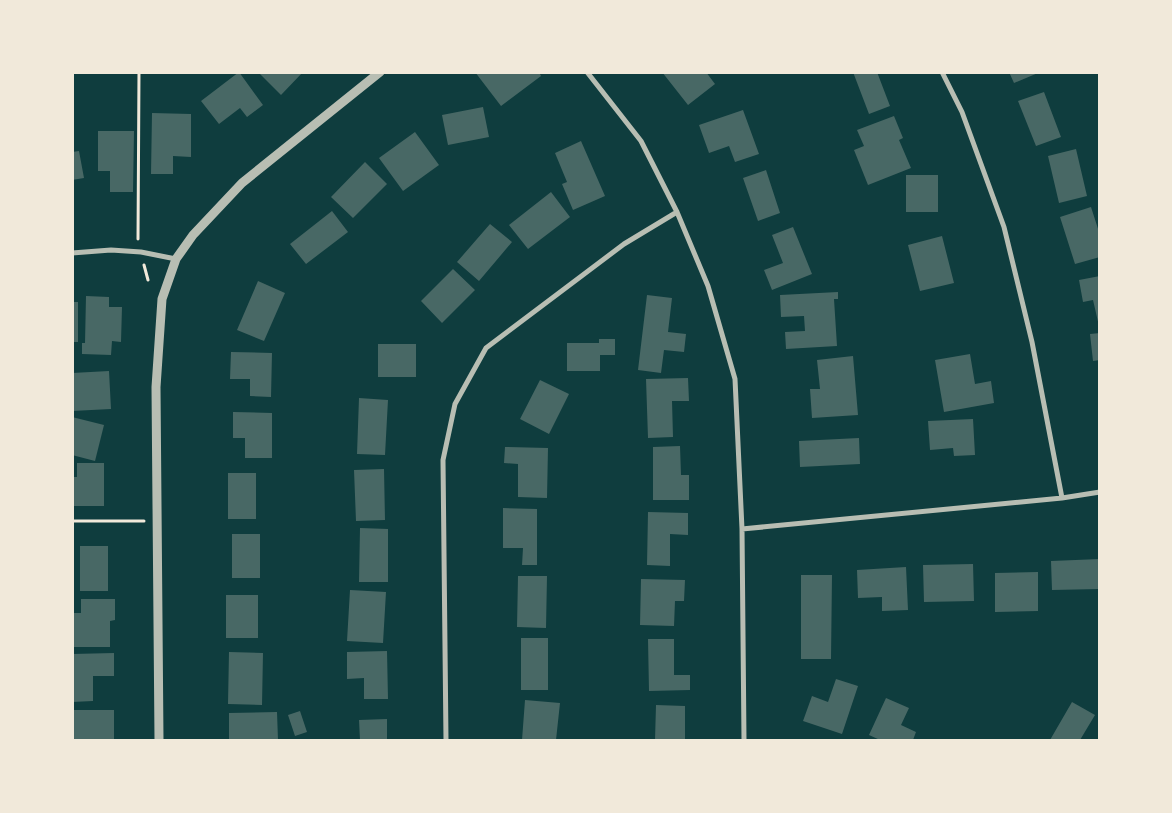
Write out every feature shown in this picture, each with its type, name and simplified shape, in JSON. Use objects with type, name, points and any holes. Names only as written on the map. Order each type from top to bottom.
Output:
[{"type":"street","points":[[159,740],[156,387],[162,299],[176,259],[193,235],[242,183],[380,72]]},
{"type":"street","points":[[587,72],[640,140],[677,212],[708,286],[735,379],[742,529],[744,740]]},
{"type":"street","points":[[942,72],[962,112],[1004,227],[1032,342],[1062,498]]},
{"type":"street","points":[[446,740],[443,460],[455,404],[486,348],[624,244],[677,212]]},
{"type":"street","points":[[72,253],[111,250],[141,252],[176,259]]},
{"type":"street","points":[[742,529],[1062,498],[1100,492]]},
{"type":"path","points":[[138,238],[139,72]]},
{"type":"path","points":[[72,521],[138,521]]},
{"type":"building","points":[[239,72],[263,105],[247,117],[240,108],[219,124],[201,101]]},
{"type":"building","points":[[258,72],[303,72],[281,95]]},
{"type":"building","points":[[475,72],[539,72],[541,76],[501,106]]},
{"type":"building","points":[[662,72],[706,72],[715,84],[688,105]]},
{"type":"building","points":[[853,72],[877,72],[890,106],[869,114]]},
{"type":"building","points":[[1009,72],[1038,72],[1038,73],[1014,83]]},
{"type":"building","points":[[1044,92],[1061,137],[1036,146],[1018,101]]},
{"type":"building","points":[[483,107],[489,137],[448,145],[442,115]]},
{"type":"building","points":[[743,110],[759,154],[735,162],[729,146],[709,153],[699,125]]},
{"type":"building","points":[[152,113],[191,114],[191,157],[173,156],[173,174],[151,174]]},
{"type":"building","points":[[894,116],[903,138],[899,140],[911,168],[868,185],[854,150],[864,146],[857,130]]},
{"type":"building","points":[[98,131],[134,131],[133,192],[110,192],[110,171],[98,171]]},
{"type":"building","points":[[415,132],[439,165],[403,191],[379,158]]},
{"type":"building","points":[[581,141],[605,196],[573,210],[562,184],[567,182],[555,153]]},
{"type":"building","points":[[1076,149],[1087,196],[1059,203],[1048,156]]},
{"type":"building","points":[[79,151],[84,178],[72,180],[72,152]]},
{"type":"building","points":[[365,162],[387,184],[353,218],[331,197]]},
{"type":"building","points":[[766,170],[780,213],[758,221],[743,178]]},
{"type":"building","points":[[906,175],[938,175],[938,212],[906,212]]},
{"type":"building","points":[[551,192],[570,217],[528,249],[509,225]]},
{"type":"building","points":[[1091,207],[1100,235],[1100,257],[1075,264],[1060,217]]},
{"type":"building","points":[[332,211],[348,232],[306,264],[290,244]]},
{"type":"building","points":[[490,224],[512,242],[479,281],[457,262]]},
{"type":"building","points":[[793,227],[812,274],[772,290],[764,270],[783,263],[772,235]]},
{"type":"building","points":[[942,236],[954,283],[920,291],[908,245]]},
{"type":"building","points":[[453,269],[475,290],[442,323],[421,301]]},
{"type":"building","points":[[1100,276],[1099,326],[1093,300],[1083,302],[1079,280]]},
{"type":"building","points":[[258,281],[285,293],[264,341],[237,330]]},
{"type":"building","points":[[838,292],[838,299],[834,299],[837,346],[786,349],[785,332],[805,331],[804,316],[781,317],[780,295]]},
{"type":"building","points":[[647,295],[672,298],[668,332],[686,334],[684,352],[664,350],[661,373],[638,370]]},
{"type":"building","points":[[86,296],[109,297],[109,307],[122,307],[121,342],[112,341],[111,355],[82,354],[82,343],[85,343]]},
{"type":"building","points":[[72,302],[78,302],[78,342],[72,342]]},
{"type":"building","points":[[1100,333],[1100,360],[1093,361],[1090,334]]},
{"type":"building","points":[[599,339],[615,339],[615,355],[600,355],[600,371],[567,371],[567,343],[599,343]]},
{"type":"building","points":[[378,344],[416,344],[416,377],[378,377]]},
{"type":"building","points":[[231,352],[272,353],[271,397],[250,396],[250,379],[230,379]]},
{"type":"building","points":[[970,354],[975,384],[991,381],[994,403],[944,412],[935,360]]},
{"type":"building","points":[[853,356],[858,415],[812,418],[810,389],[820,389],[817,360]]},
{"type":"building","points":[[109,371],[111,409],[72,411],[72,373]]},
{"type":"building","points":[[688,378],[689,401],[672,401],[673,437],[648,438],[646,379]]},
{"type":"building","points":[[540,380],[569,394],[549,434],[520,419]]},
{"type":"building","points":[[359,398],[388,400],[385,455],[357,454]]},
{"type":"building","points":[[233,412],[272,413],[272,458],[245,458],[245,438],[233,438]]},
{"type":"building","points":[[72,417],[104,425],[95,461],[72,455]]},
{"type":"building","points":[[973,419],[975,455],[954,456],[953,448],[930,450],[928,421]]},
{"type":"building","points":[[859,438],[860,464],[800,467],[799,441]]},
{"type":"building","points":[[680,446],[681,475],[689,475],[689,500],[653,500],[653,447]]},
{"type":"building","points":[[505,447],[548,448],[547,498],[518,497],[518,464],[504,463]]},
{"type":"building","points":[[77,463],[104,463],[104,506],[72,506],[72,477],[77,477]]},
{"type":"building","points":[[384,469],[385,520],[356,521],[354,470]]},
{"type":"building","points":[[228,473],[256,473],[256,519],[228,519]]},
{"type":"building","points":[[503,508],[537,509],[537,565],[522,565],[523,548],[503,548]]},
{"type":"building","points":[[648,512],[688,513],[688,535],[670,534],[670,566],[647,565]]},
{"type":"building","points":[[360,528],[388,529],[388,582],[359,582]]},
{"type":"building","points":[[232,534],[260,534],[260,578],[232,578]]},
{"type":"building","points":[[80,546],[108,546],[108,591],[80,591]]},
{"type":"building","points":[[1100,559],[1100,589],[1052,590],[1051,561]]},
{"type":"building","points":[[973,564],[974,601],[924,602],[923,565]]},
{"type":"building","points":[[906,567],[908,610],[882,611],[882,597],[858,598],[857,570]]},
{"type":"building","points":[[1038,572],[1038,611],[995,612],[995,573]]},
{"type":"building","points":[[801,575],[832,575],[831,659],[801,659]]},
{"type":"building","points":[[518,576],[547,576],[546,628],[517,627]]},
{"type":"building","points":[[641,579],[685,580],[684,601],[675,601],[674,626],[640,625]]},
{"type":"building","points":[[350,590],[386,592],[383,643],[347,641]]},
{"type":"building","points":[[226,595],[258,595],[258,638],[226,638]]},
{"type":"building","points":[[81,599],[115,599],[115,620],[110,621],[110,647],[72,647],[72,613],[81,613]]},
{"type":"building","points":[[521,638],[548,638],[548,690],[521,690]]},
{"type":"building","points":[[648,639],[674,639],[674,675],[690,675],[690,690],[649,691]]},
{"type":"building","points":[[387,651],[388,699],[364,699],[364,678],[347,679],[347,652]]},
{"type":"building","points":[[229,652],[263,653],[262,705],[228,704]]},
{"type":"building","points":[[114,653],[114,676],[93,676],[93,701],[72,702],[72,654]]},
{"type":"building","points":[[836,679],[858,686],[842,734],[803,721],[812,696],[828,702]]},
{"type":"building","points":[[886,698],[909,708],[901,725],[916,732],[913,740],[880,740],[869,735]]},
{"type":"building","points":[[525,700],[560,703],[556,740],[522,740]]},
{"type":"building","points":[[1072,702],[1095,715],[1080,740],[1050,740]]},
{"type":"building","points":[[656,705],[685,706],[685,740],[655,740]]},
{"type":"building","points":[[72,710],[114,710],[114,740],[72,740]]},
{"type":"building","points":[[300,711],[307,732],[295,736],[288,715]]},
{"type":"building","points":[[277,712],[278,740],[229,740],[229,713]]},
{"type":"building","points":[[387,719],[387,740],[360,740],[359,720]]}]
